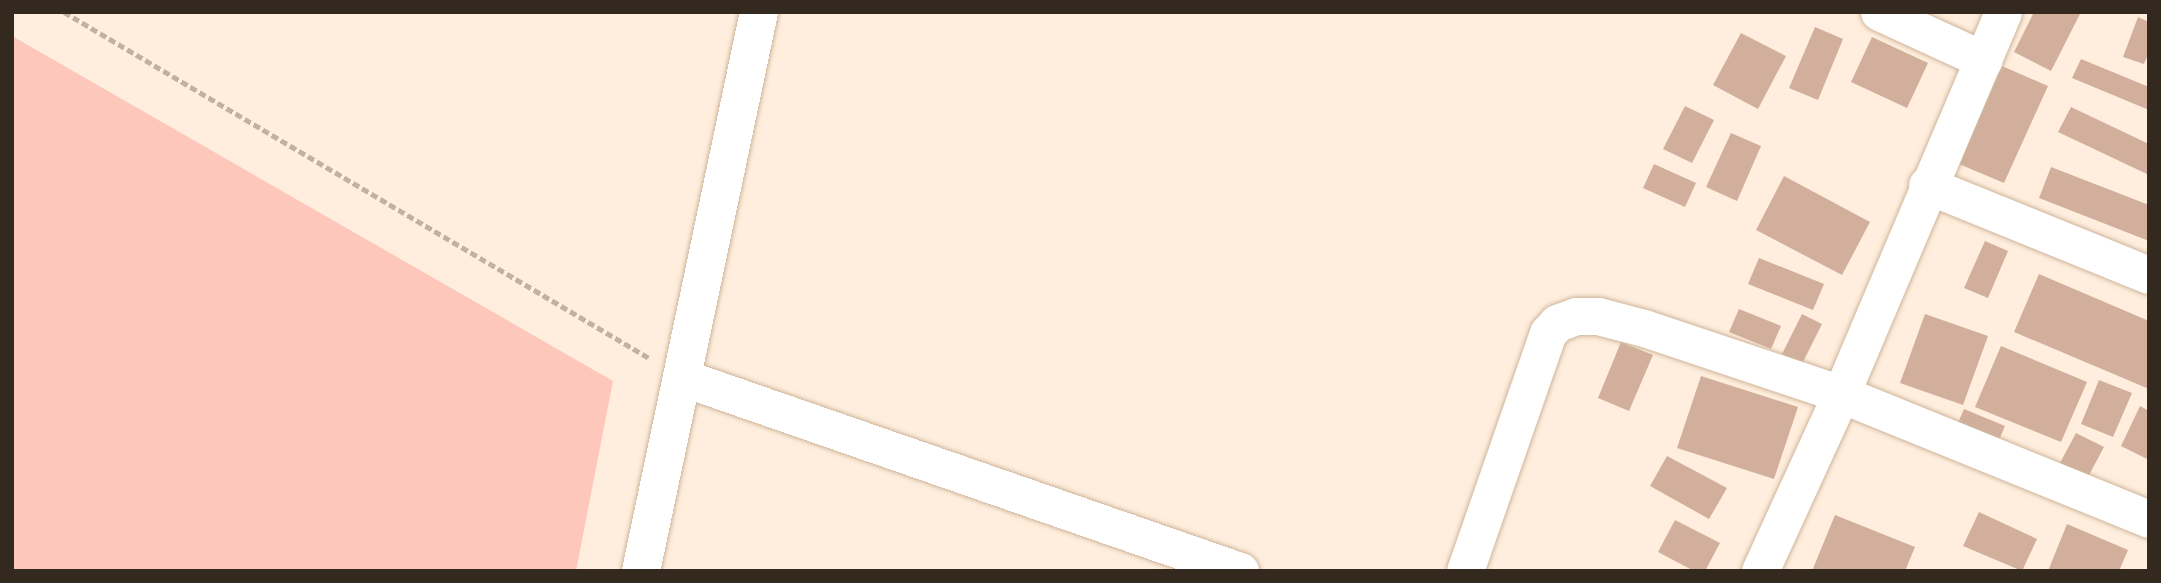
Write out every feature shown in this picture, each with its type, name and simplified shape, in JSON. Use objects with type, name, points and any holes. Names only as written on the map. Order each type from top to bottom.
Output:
[{"type":"main road","points":[[641,571],[759,12]]},
{"type":"street","points":[[1879,12],[1984,60]]},
{"type":"street","points":[[1760,571],[1841,394],[1927,185],[2003,12]]},
{"type":"street","points":[[1927,185],[2149,275]]},
{"type":"street","points":[[1465,571],[1548,334],[1557,323],[1576,316],[1598,316],[1644,328],[1841,394],[2149,519]]},
{"type":"street","points":[[681,377],[1240,571]]},
{"type":"path","points":[[64,12],[681,377]]},
{"type":"shaded area","points":[[12,36],[613,381],[576,571],[12,571]]},
{"type":"building","points":[[2034,12],[2081,12],[2051,71],[2014,52]]},
{"type":"building","points":[[2138,17],[2149,22],[2149,52],[2144,64],[2123,57]]},
{"type":"building","points":[[1815,27],[1843,39],[1818,100],[1789,88]]},
{"type":"building","points":[[1741,33],[1786,56],[1758,109],[1713,85]]},
{"type":"building","points":[[1872,37],[1928,63],[1907,108],[1851,82]]},
{"type":"building","points":[[2081,59],[2149,87],[2149,110],[2072,78]]},
{"type":"building","points":[[2002,66],[2048,86],[2004,183],[1959,164]]},
{"type":"building","points":[[1685,106],[1714,120],[1692,163],[1663,149]]},
{"type":"building","points":[[2071,107],[2149,144],[2149,175],[2058,132]]},
{"type":"building","points":[[1731,133],[1761,146],[1737,201],[1706,187]]},
{"type":"building","points":[[1654,164],[1696,183],[1685,207],[1643,188]]},
{"type":"building","points":[[2051,167],[2149,205],[2149,241],[2039,198]]},
{"type":"building","points":[[1784,176],[1870,222],[1842,275],[1756,230]]},
{"type":"building","points":[[1985,241],[2008,251],[1988,298],[1964,288]]},
{"type":"building","points":[[1759,258],[1824,284],[1813,310],[1748,284]]},
{"type":"building","points":[[2039,274],[2149,321],[2149,389],[2014,332]]},
{"type":"building","points":[[1739,309],[1781,326],[1771,349],[1729,332]]},
{"type":"building","points":[[1802,314],[1822,324],[1802,364],[1782,354]]},
{"type":"building","points":[[1925,314],[1988,336],[1963,405],[1900,383]]},
{"type":"building","points":[[1621,342],[1653,355],[1629,411],[1598,398]]},
{"type":"building","points":[[2001,346],[2087,382],[2061,442],[1975,407]]},
{"type":"building","points":[[1701,376],[1798,407],[1774,479],[1677,448]]},
{"type":"building","points":[[2099,380],[2132,393],[2113,437],[2081,424]]},
{"type":"building","points":[[2140,406],[2149,411],[2149,460],[2121,446]]},
{"type":"building","points":[[1964,409],[2005,426],[1999,440],[1958,423]]},
{"type":"building","points":[[2076,433],[2104,447],[2088,477],[2060,463]]},
{"type":"building","points":[[1667,456],[1727,488],[1709,519],[1650,486]]},
{"type":"building","points":[[1979,512],[2037,539],[2022,571],[1963,546]]},
{"type":"building","points":[[1835,515],[1915,547],[1905,571],[1812,571]]},
{"type":"building","points":[[1675,520],[1720,543],[1705,571],[1694,571],[1658,552]]},
{"type":"building","points":[[2067,524],[2128,550],[2119,571],[2048,571]]}]
